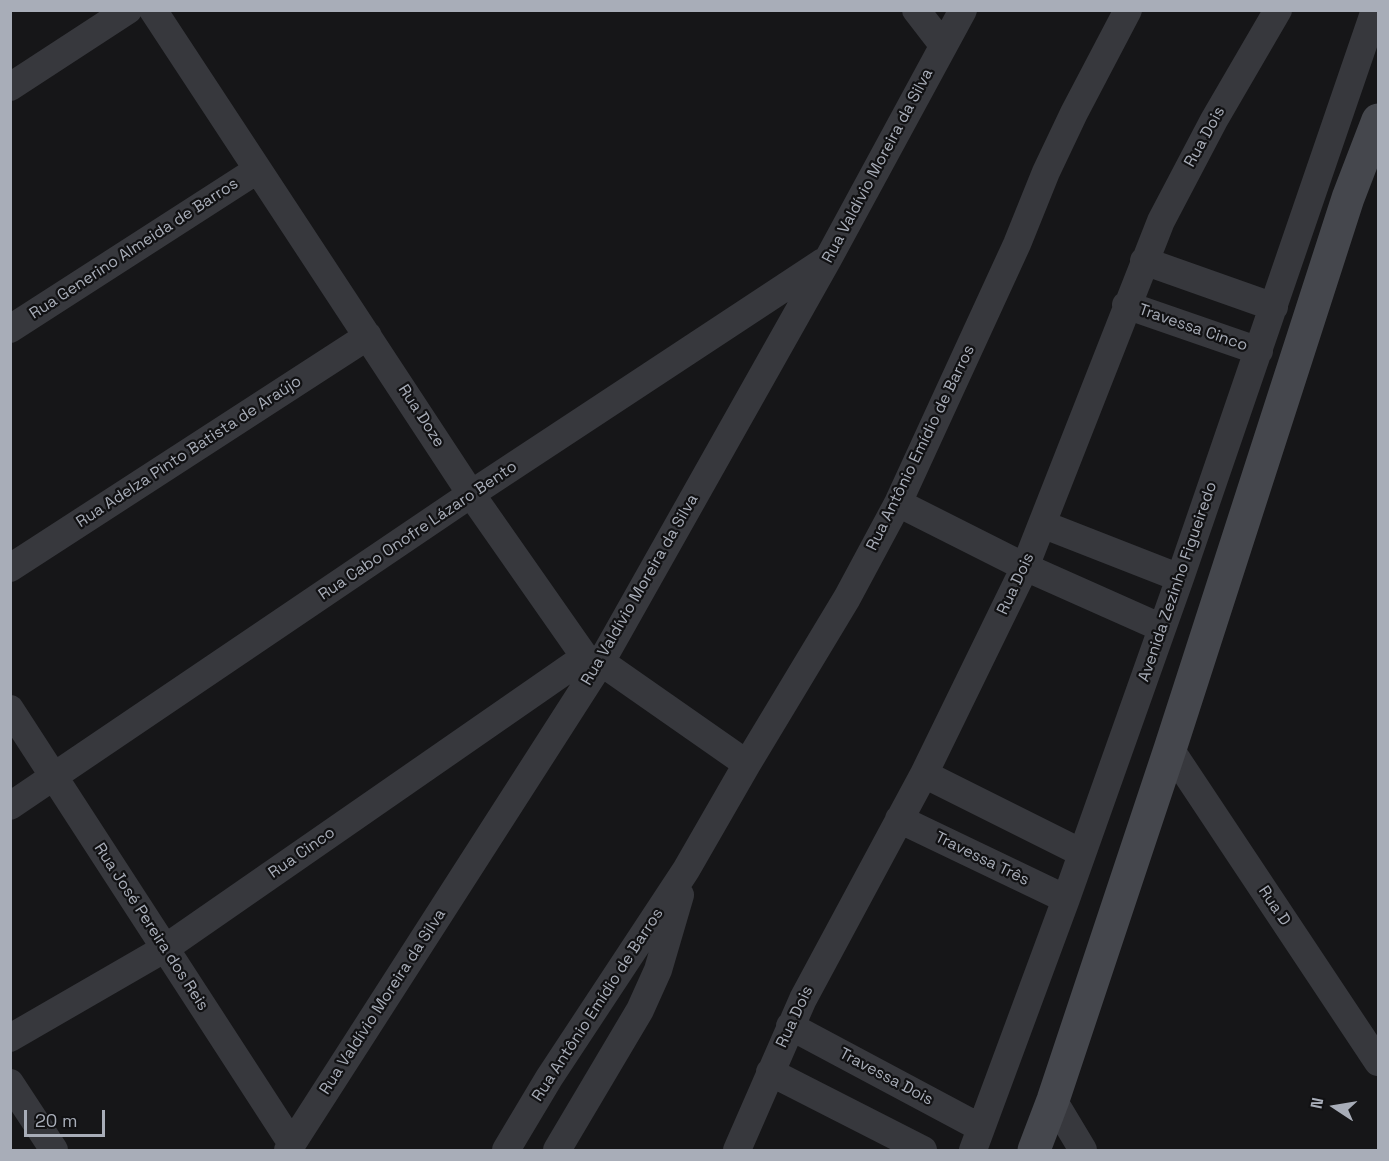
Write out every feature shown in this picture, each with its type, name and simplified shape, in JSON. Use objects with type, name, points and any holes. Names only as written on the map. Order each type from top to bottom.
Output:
[{"type":"main road","points":[[1034,1150],[1053,1100],[1170,749],[1348,198],[1378,120]]},
{"type":"street","points":[[10,87],[129,10]]},
{"type":"street","name":"Rua Doze","points":[[153,10],[471,494],[593,659],[747,764]]},
{"type":"street","points":[[916,10],[943,45]]},
{"type":"street","name":"Rua Valdívio Moreira da Silva","points":[[290,1147],[593,659],[828,259],[963,10]]},
{"type":"street","name":"Rua Antônio Emídio de Barros","points":[[515,1147],[549,1078],[686,870],[847,598],[898,503],[1017,244],[1064,132],[1128,10]]},
{"type":"street","name":"Rua Dois","points":[[737,1150],[790,1026],[924,774],[1025,567],[1126,305],[1161,221],[1186,171],[1278,10]]},
{"type":"street","name":"Avenida Zezinho Figueiredo","points":[[977,1139],[1066,899],[1180,578],[1375,10]]},
{"type":"street","name":"Rua Generino Almeida de Barros","points":[[10,328],[257,170]]},
{"type":"street","name":"Rua Cabo Onofre Lázaro Bento","points":[[10,806],[471,494],[828,259]]},
{"type":"street","points":[[1144,261],[1274,307]]},
{"type":"street","name":"Travessa Cinco","points":[[1126,305],[1259,351]]},
{"type":"street","name":"Rua Adelza Pinto Batista de Araújo","points":[[10,568],[368,336]]},
{"type":"street","points":[[898,503],[1025,567],[1162,628]]},
{"type":"street","points":[[1042,524],[1180,578]]},
{"type":"street","name":"Rua Cinco","points":[[10,1038],[164,949],[593,659]]},
{"type":"street","name":"Rua José Pereira dos Reis","points":[[10,709],[290,1147]]},
{"type":"street","name":"Rua D","points":[[1170,749],[1378,1062]]},
{"type":"street","points":[[924,774],[1082,853]]},
{"type":"street","name":"Travessa Três","points":[[899,819],[1066,899]]},
{"type":"street","name":"Rua Antônio Emídio de Barros","points":[[557,1150],[640,1010],[658,970],[686,870]]},
{"type":"street","name":"Travessa Dois","points":[[790,1026],[977,1139]]},
{"type":"street","points":[[770,1072],[923,1150]]},
{"type":"street","points":[[10,1083],[54,1150]]},
{"type":"street","points":[[1053,1100],[1083,1150]]}]
